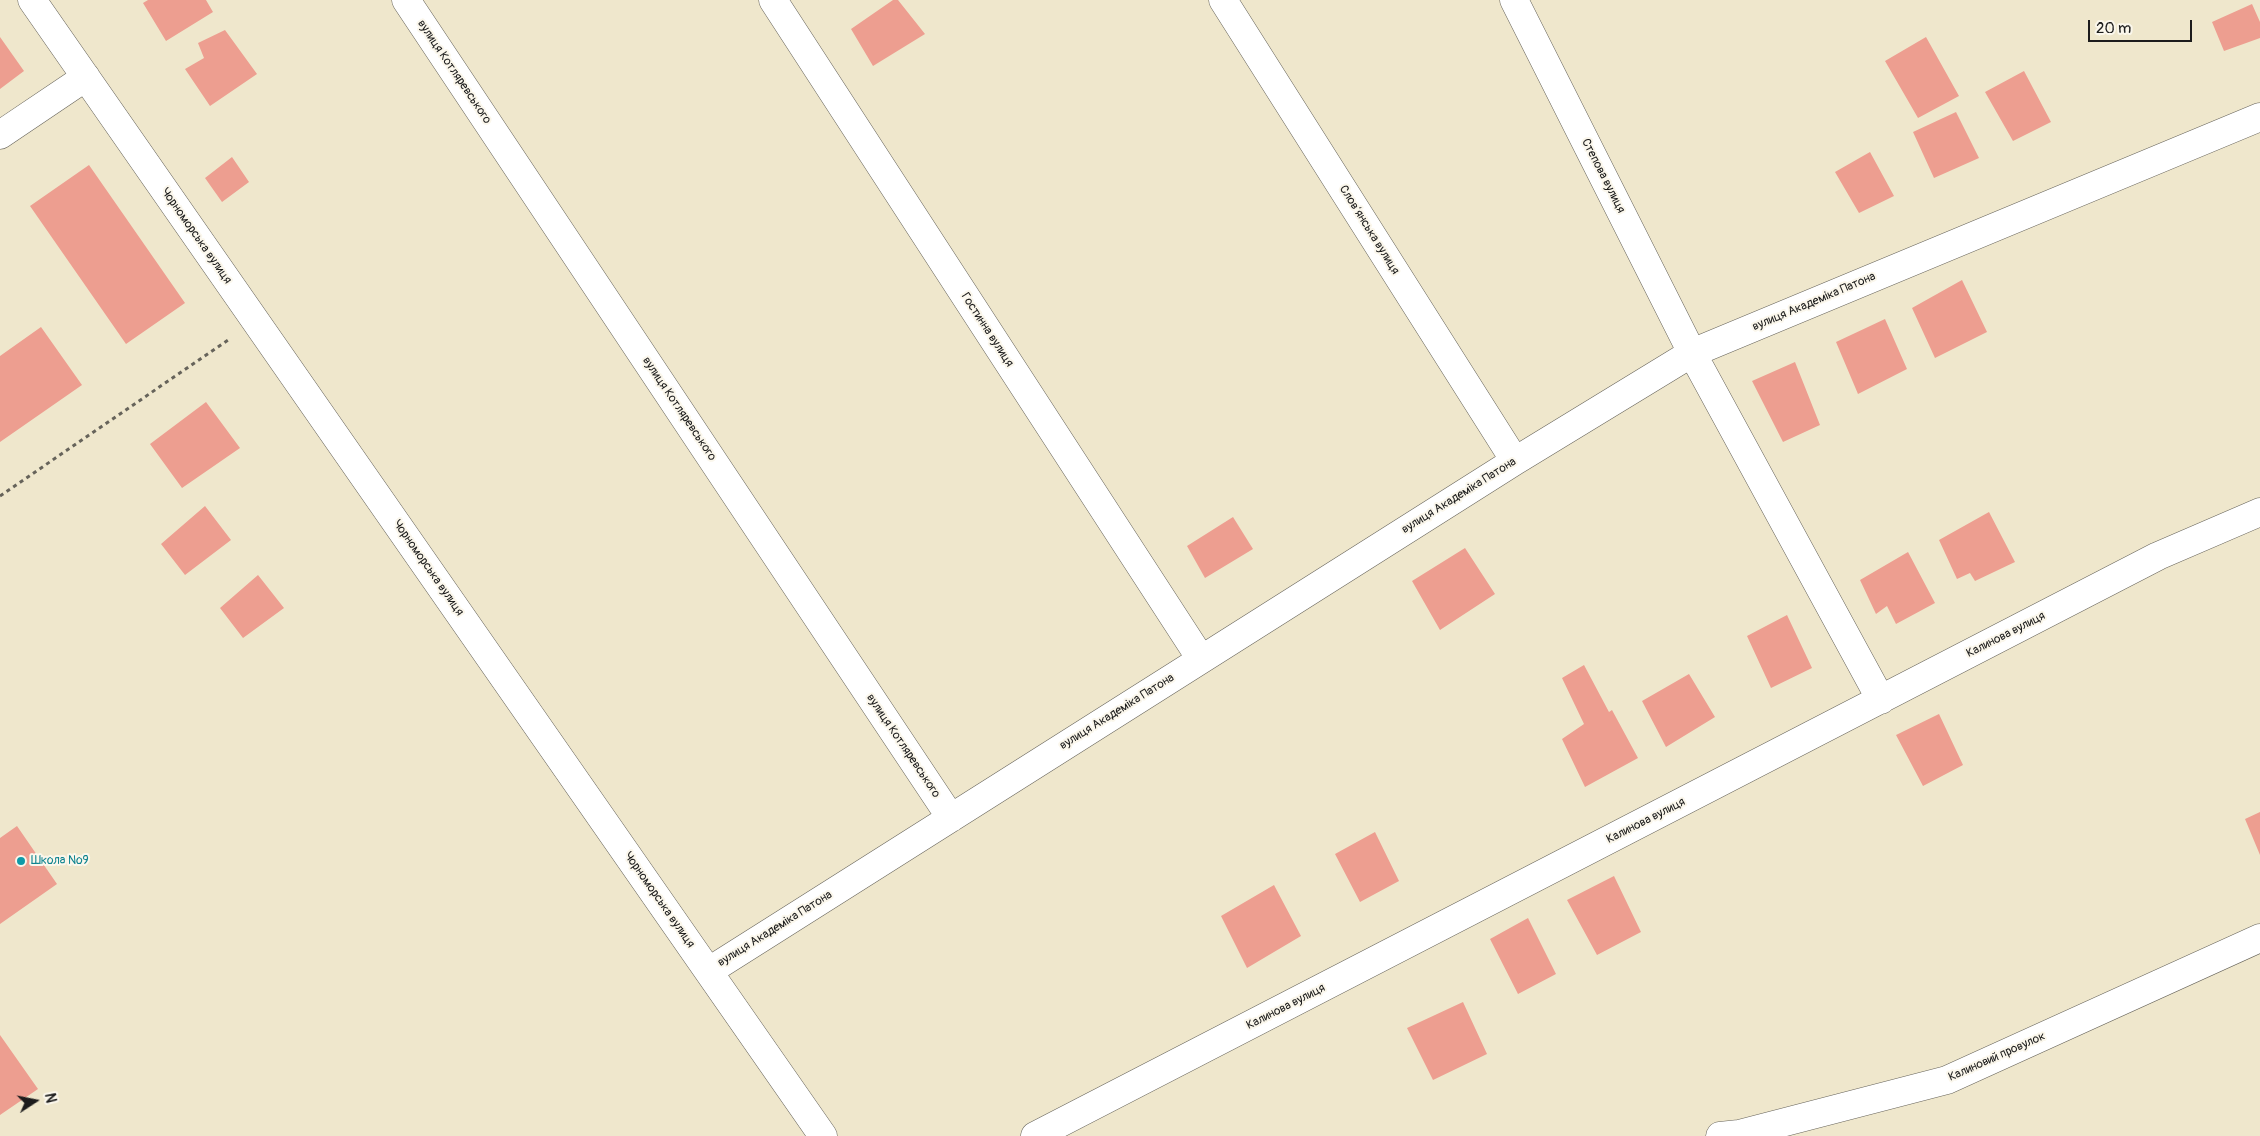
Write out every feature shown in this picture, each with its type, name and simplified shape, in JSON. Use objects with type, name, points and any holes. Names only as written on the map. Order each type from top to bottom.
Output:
[{"type":"street","name":"Чорноморська вулиця","points":[[32,0],[823,1136]]},
{"type":"street","name":"вулиця Котляревського","points":[[406,0],[951,818]]},
{"type":"street","name":"Гостинна вулиця","points":[[772,0],[1201,659]]},
{"type":"street","name":"Словʼянська вулиця","points":[[1222,0],[1514,461]]},
{"type":"street","name":"Степова вулиця","points":[[1514,0],[1692,353],[1881,700]]},
{"type":"street","points":[[0,135],[86,77]]},
{"type":"street","name":"вулиця Академіка Патона","points":[[709,971],[1514,461],[1692,353],[2260,117]]},
{"type":"street","name":"Калинова вулиця","points":[[1035,1136],[2158,556],[2260,512]]},
{"type":"street","name":"Калиновий провулок","points":[[1720,1136],[1739,1134],[1947,1080],[2260,938]]},
{"type":"path","points":[[0,496],[256,321]]},
{"type":"building","points":[[148,0],[206,0],[213,12],[166,41],[143,3]]},
{"type":"building","points":[[893,0],[898,0],[925,34],[873,66],[851,29]]},
{"type":"building","points":[[2252,4],[2260,22],[2260,38],[2224,51],[2212,22]]},
{"type":"building","points":[[225,30],[257,74],[210,106],[185,69],[204,58],[198,43]]},
{"type":"building","points":[[0,37],[24,71],[0,89]]},
{"type":"building","points":[[1926,37],[1959,96],[1918,118],[1885,61]]},
{"type":"building","points":[[2024,71],[2051,122],[2013,141],[1985,92]]},
{"type":"building","points":[[1956,112],[1979,158],[1934,178],[1913,132]]},
{"type":"building","points":[[1870,152],[1894,196],[1859,213],[1835,172]]},
{"type":"building","points":[[232,157],[249,182],[222,202],[205,178]]},
{"type":"building","points":[[89,165],[185,303],[126,344],[30,206]]},
{"type":"building","points":[[1962,280],[1987,332],[1935,358],[1912,308]]},
{"type":"building","points":[[1885,319],[1907,369],[1858,394],[1836,342]]},
{"type":"building","points":[[41,327],[82,385],[0,442],[0,356]]},
{"type":"building","points":[[1795,362],[1820,425],[1783,442],[1752,381]]},
{"type":"building","points":[[206,402],[240,448],[182,488],[150,444]]},
{"type":"building","points":[[205,506],[231,540],[185,575],[161,544]]},
{"type":"building","points":[[1989,512],[2015,562],[1975,581],[1970,573],[1957,579],[1939,540]]},
{"type":"building","points":[[1233,517],[1253,549],[1205,578],[1187,546]]},
{"type":"building","points":[[1465,548],[1495,594],[1440,630],[1412,581]]},
{"type":"building","points":[[1908,552],[1935,603],[1896,624],[1887,606],[1876,614],[1860,580]]},
{"type":"building","points":[[258,575],[284,608],[243,638],[220,608]]},
{"type":"building","points":[[1787,615],[1812,668],[1771,688],[1747,636]]},
{"type":"building","points":[[1584,665],[1609,712],[1612,710],[1638,758],[1585,787],[1562,739],[1584,724],[1562,678]]},
{"type":"building","points":[[1689,674],[1715,717],[1666,747],[1642,701]]},
{"type":"building","points":[[1939,714],[1963,765],[1923,786],[1896,735]]},
{"type":"building","points":[[2260,812],[2260,855],[2245,819]]},
{"type":"building","name":"Школа №9","points":[[17,826],[57,884],[0,924],[0,838]]},
{"type":"building","points":[[1375,832],[1399,881],[1360,902],[1335,854]]},
{"type":"building","points":[[1614,876],[1641,932],[1597,955],[1567,900]]},
{"type":"building","points":[[1274,885],[1301,936],[1247,968],[1221,916]]},
{"type":"building","points":[[1528,918],[1556,974],[1518,994],[1490,939]]},
{"type":"building","points":[[1463,1002],[1487,1054],[1433,1080],[1407,1028]]},
{"type":"building","points":[[0,1035],[38,1089],[0,1115]]},
{"type":"place","name":"Школа №9","points":[[21,861]]}]
